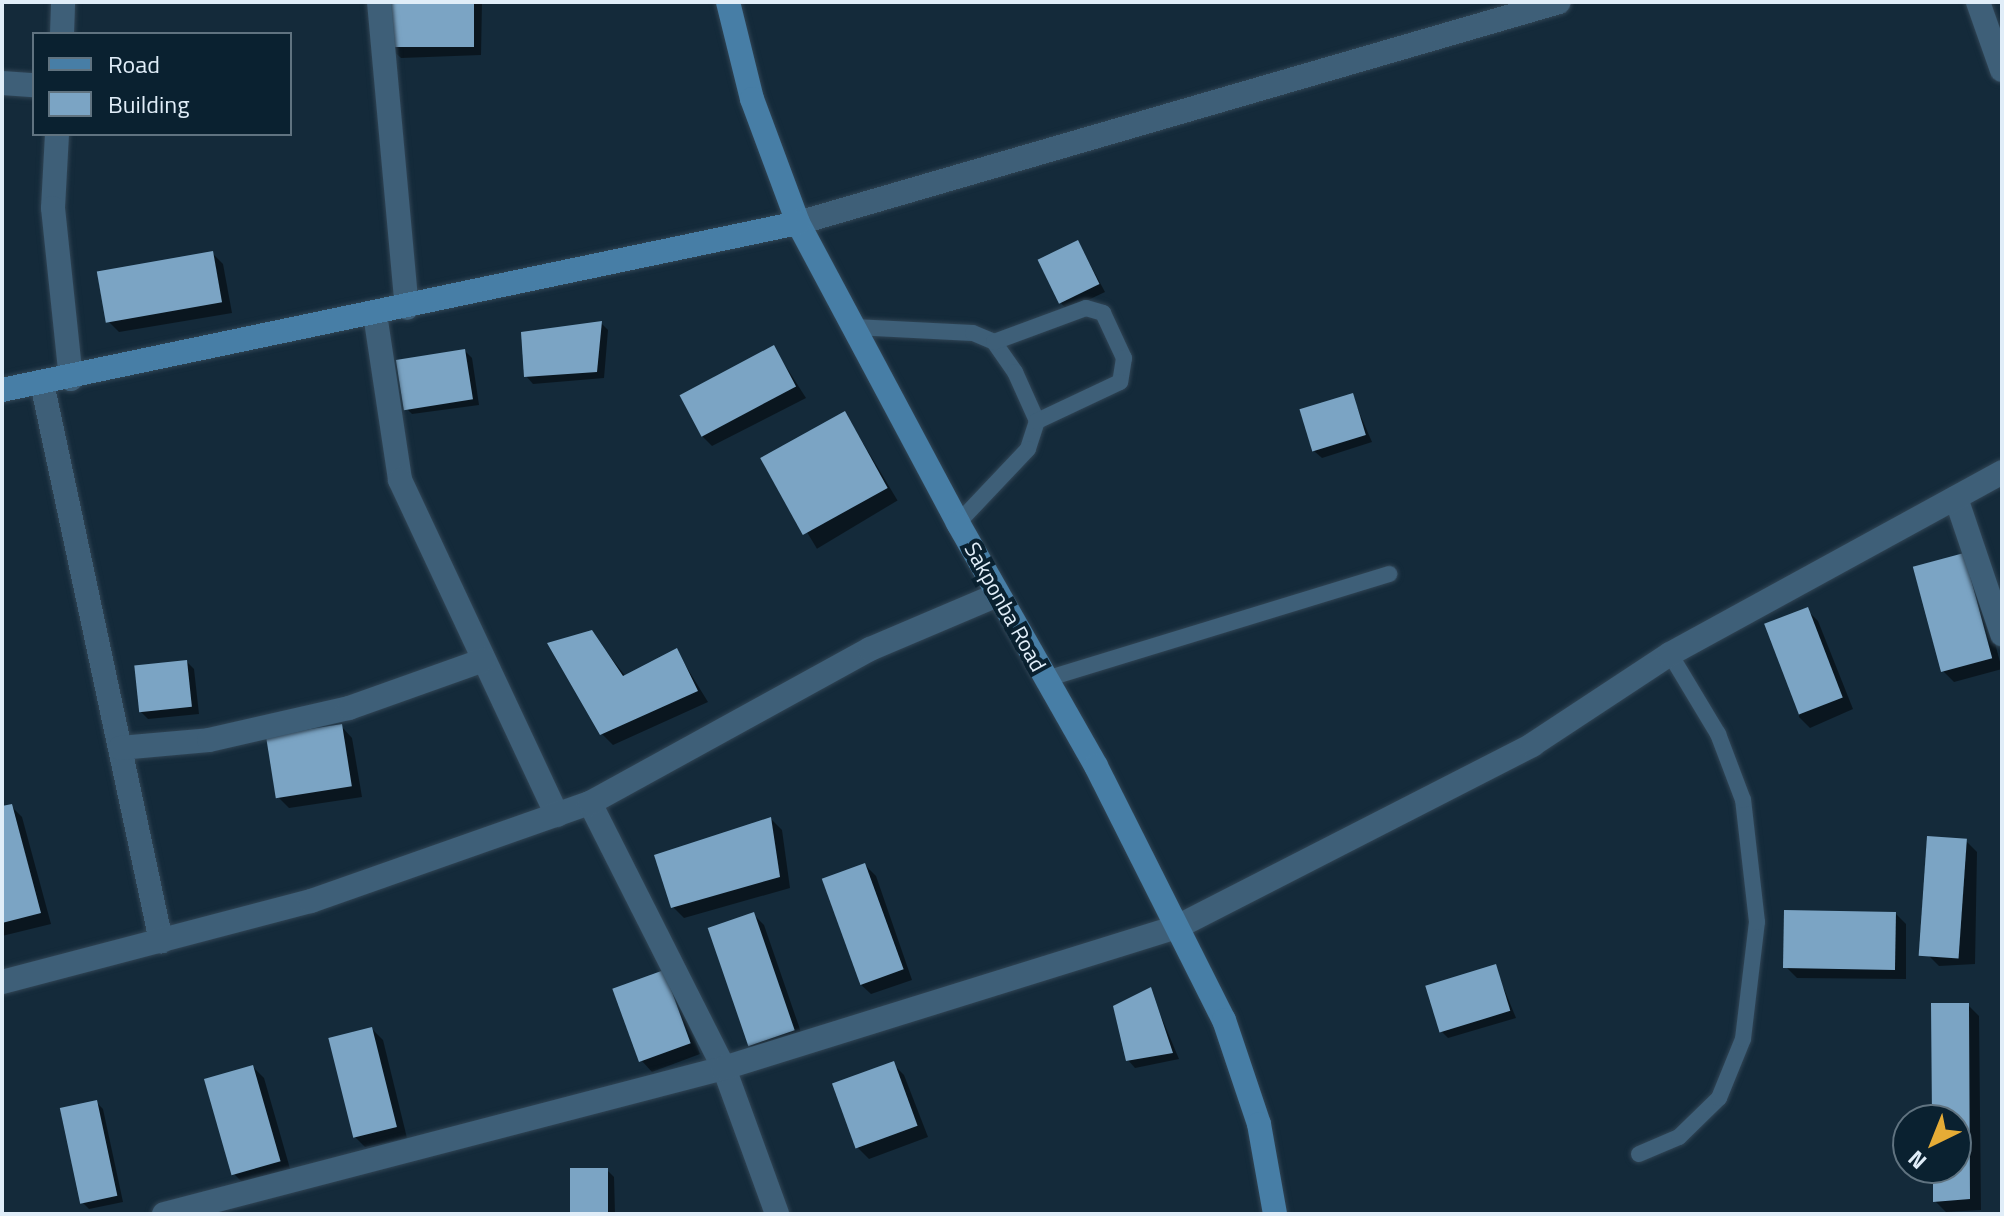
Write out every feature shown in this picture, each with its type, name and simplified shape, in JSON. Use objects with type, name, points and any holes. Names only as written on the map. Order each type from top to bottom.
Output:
[{"type":"main road","name":"Sakponba Road","points":[[728,2],[752,99],[798,223],[1179,926],[1224,1020],[1259,1124],[1275,1214]]},
{"type":"main road","points":[[2,390],[71,379],[798,223]]},
{"type":"street","points":[[62,32],[63,2]]},
{"type":"street","points":[[379,2],[407,308]]},
{"type":"street","points":[[798,223],[1559,2]]},
{"type":"street","points":[[1978,2],[2002,70]]},
{"type":"street","points":[[2,83],[32,85]]},
{"type":"street","points":[[57,136],[53,208],[71,379]]},
{"type":"street","points":[[375,314],[400,480],[557,815]]},
{"type":"street","points":[[42,383],[161,941]]},
{"type":"street","points":[[164,1214],[724,1068],[1179,926],[1532,745],[1670,654],[2002,472]]},
{"type":"street","points":[[1956,498],[2002,634]]},
{"type":"street","points":[[2,982],[311,901],[590,803],[870,649],[997,595]]},
{"type":"street","points":[[120,748],[209,740],[349,708],[484,660]]},
{"type":"street","points":[[590,803],[724,1068],[777,1214]]},
{"type":"lane","points":[[994,342],[1086,308],[1103,313],[1124,358],[1120,382],[1037,421]]},
{"type":"lane","points":[[854,327],[973,333],[994,342],[1037,421],[1028,449],[958,523]]},
{"type":"lane","points":[[1046,679],[1389,574]]},
{"type":"lane","points":[[1639,1154],[1679,1137],[1719,1098],[1743,1039],[1757,922],[1743,800],[1718,734],[1670,654]]},
{"type":"building","points":[[387,2],[474,2],[474,47],[387,47]]},
{"type":"building","points":[[1078,240],[1099,284],[1059,304],[1038,260]]},
{"type":"building","points":[[213,251],[222,302],[106,323],[97,271]]},
{"type":"building","points":[[602,321],[597,372],[524,377],[521,332]]},
{"type":"building","points":[[774,345],[796,386],[702,437],[680,395]]},
{"type":"building","points":[[465,349],[473,399],[404,410],[396,360]]},
{"type":"building","points":[[1353,393],[1366,435],[1312,451],[1299,409]]},
{"type":"building","points":[[845,411],[888,488],[803,535],[760,458]]},
{"type":"building","points":[[1964,553],[1992,658],[1941,672],[1913,567]]},
{"type":"building","points":[[1808,607],[1843,698],[1799,714],[1764,624]]},
{"type":"building","points":[[592,630],[623,676],[677,648],[698,691],[600,735],[547,643]]},
{"type":"building","points":[[187,660],[192,707],[139,712],[134,666]]},
{"type":"building","points":[[342,724],[352,786],[276,798],[266,736]]},
{"type":"building","points":[[12,804],[41,913],[2,923],[2,806]]},
{"type":"building","points":[[771,817],[780,877],[671,908],[654,855]]},
{"type":"building","points":[[1927,836],[1967,839],[1959,958],[1919,956]]},
{"type":"building","points":[[865,863],[904,969],[860,985],[822,879]]},
{"type":"building","points":[[1784,910],[1896,912],[1895,970],[1783,968]]},
{"type":"building","points":[[754,912],[795,1030],[748,1046],[708,928]]},
{"type":"building","points":[[1496,964],[1510,1011],[1440,1032],[1425,986]]},
{"type":"building","points":[[664,970],[691,1043],[639,1062],[612,989]]},
{"type":"building","points":[[1151,987],[1173,1053],[1126,1061],[1113,1006]]},
{"type":"building","points":[[1931,1003],[1969,1003],[1970,1104],[1932,1104]]},
{"type":"building","points":[[372,1027],[397,1127],[353,1138],[328,1038]]},
{"type":"building","points":[[894,1061],[918,1126],[856,1148],[832,1084]]},
{"type":"building","points":[[253,1065],[281,1161],[232,1175],[204,1079]]},
{"type":"building","points":[[97,1100],[117,1196],[80,1204],[60,1108]]},
{"type":"building","points":[[570,1168],[608,1168],[608,1214],[570,1214]]},
{"type":"building","points":[[1933,1184],[1970,1184],[1970,1199],[1933,1202]]}]
